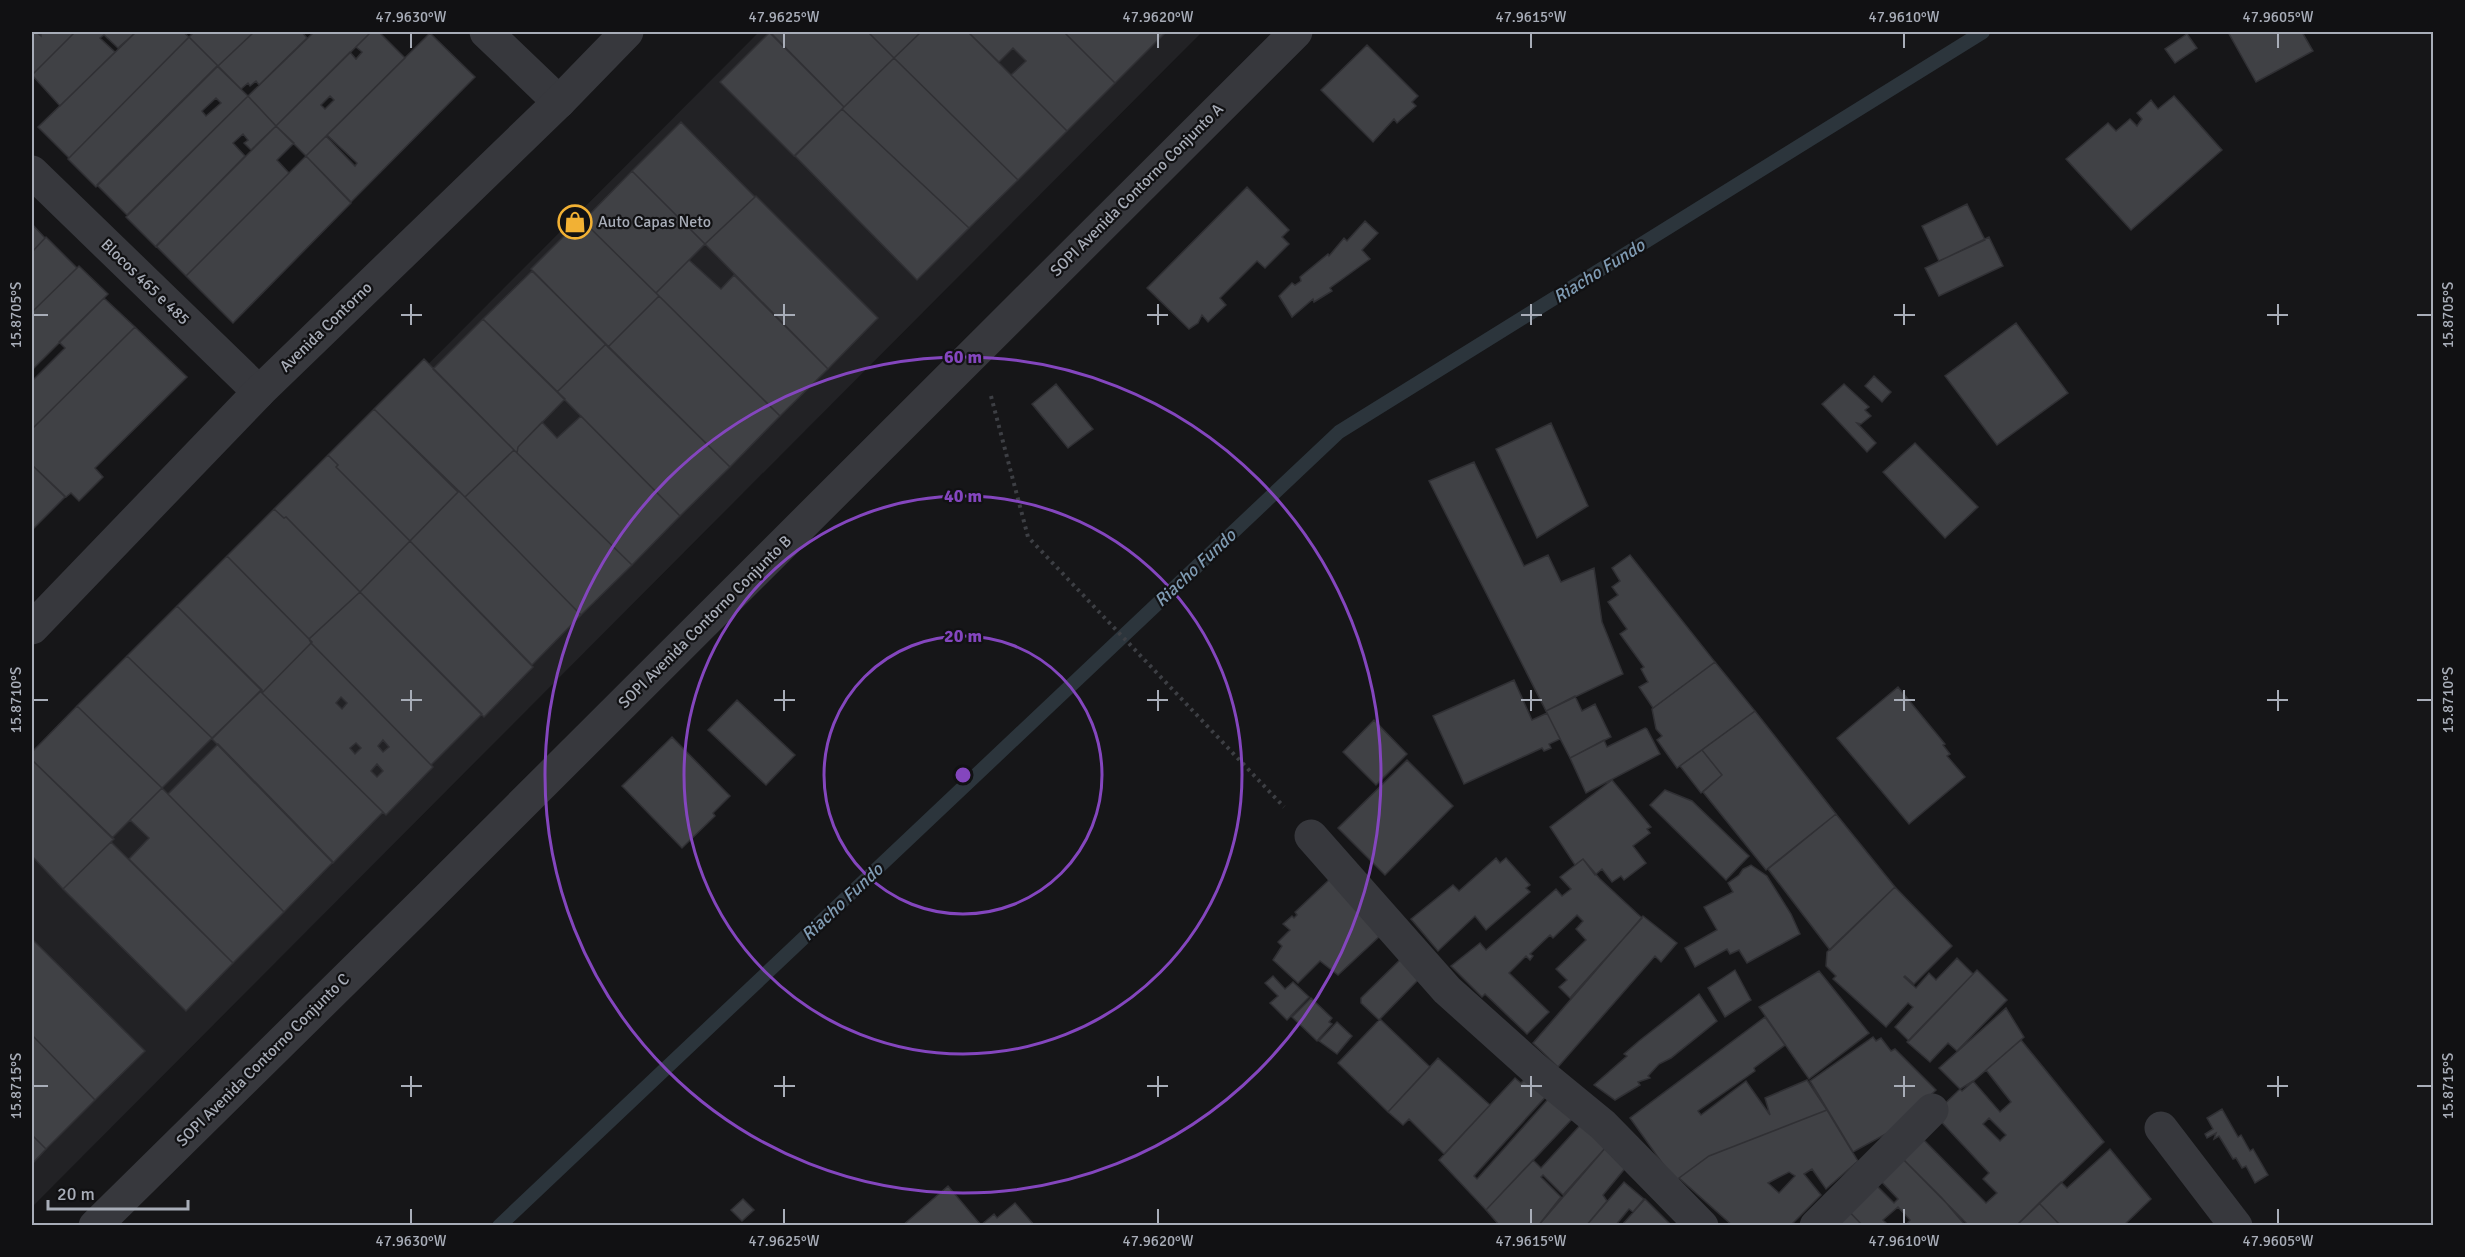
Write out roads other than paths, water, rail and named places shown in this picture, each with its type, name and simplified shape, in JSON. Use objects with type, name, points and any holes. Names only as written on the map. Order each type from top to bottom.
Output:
[{"type":"street","points":[[486,32],[559,102]]},
{"type":"street","name":"Avenida Contorno","points":[[32,628],[259,392],[559,102],[627,32]]},
{"type":"street","name":"SOPI Avenida Contorno Conjunto A","points":[[979,349],[1296,32]]},
{"type":"street","name":"Blocos 465 e 485","points":[[32,172],[259,392]]},
{"type":"street","name":"SOPI Avenida Contorno Conjunto B","points":[[431,895],[979,349]]},
{"type":"street","points":[[1311,836],[1447,990],[1536,1070],[1604,1125],[1702,1226]]},
{"type":"street","name":"SOPI Avenida Contorno Conjunto C","points":[[95,1226],[431,895]]},
{"type":"street","points":[[1816,1226],[1932,1110]]},
{"type":"street","points":[[2161,1128],[2236,1226]]},
{"type":"waterway","name":"Riacho Fundo","points":[[499,1226],[1339,432],[1983,32]]},
{"type":"place","name":"Auto Capas Neto","points":[[575,222]]}]
